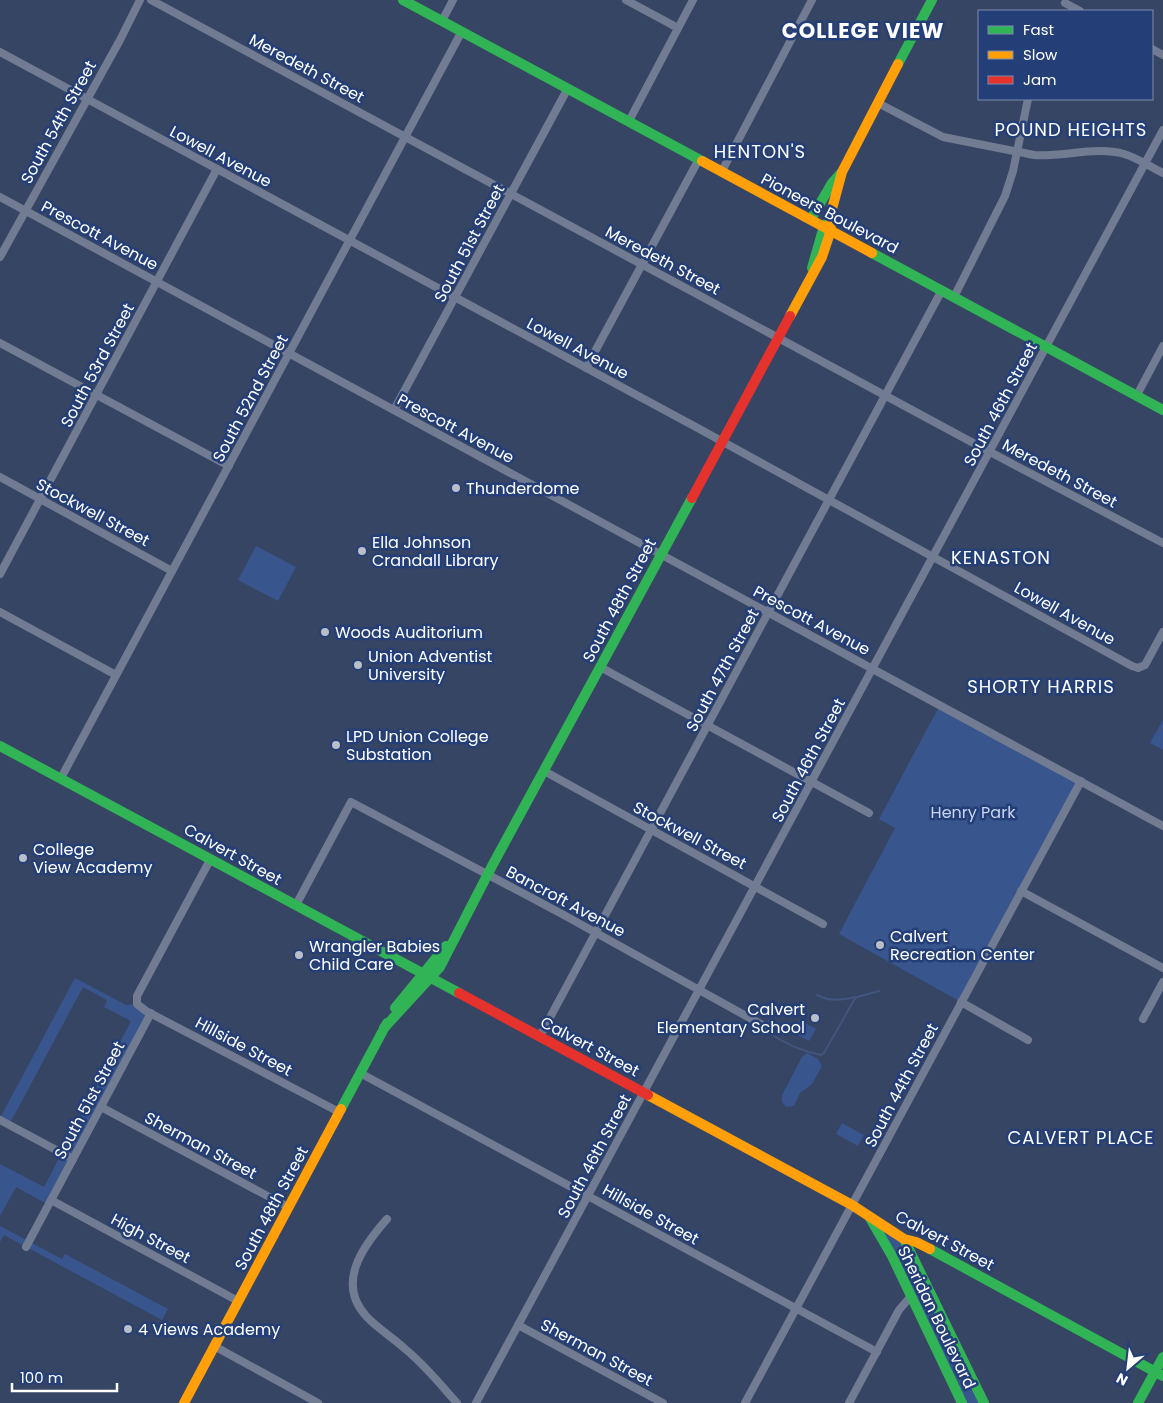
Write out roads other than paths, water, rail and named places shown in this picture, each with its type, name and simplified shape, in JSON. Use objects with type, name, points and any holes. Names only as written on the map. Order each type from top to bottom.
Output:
[{"type":"main road","name":"Pioneers Boulevard","points":[[403,0],[811,219],[828,225],[954,297],[1163,410]]},
{"type":"main road","name":"South 48th Street","points":[[184,1403],[399,1002],[427,976],[454,938],[810,276],[822,258],[828,225],[842,172],[932,0]]},
{"type":"main road","points":[[811,219],[832,183],[842,172]]},
{"type":"main road","name":"Calvert Street","points":[[0,746],[852,1205],[870,1218],[887,1226],[904,1239],[916,1242],[1159,1374]]},
{"type":"main road","name":"Sheridan Boulevard","points":[[870,1218],[912,1296],[962,1403]]},
{"type":"main road","name":"Sheridan Boulevard","points":[[904,1239],[984,1403]]},
{"type":"main road","points":[[1138,1403],[1159,1374],[1163,1357]]},
{"type":"street","name":"South 54th Street","points":[[0,257],[120,40],[140,0]]},
{"type":"street","name":"Meredeth Street","points":[[151,0],[990,452],[1163,543]]},
{"type":"street","points":[[442,21],[453,0]]},
{"type":"street","points":[[626,0],[678,28]]},
{"type":"street","points":[[629,122],[693,0]]},
{"type":"street","points":[[722,171],[812,0]]},
{"type":"street","points":[[1065,1],[1078,10]]},
{"type":"street","name":"South 52nd Street","points":[[61,778],[462,32]]},
{"type":"street","name":"Lowell Avenue","points":[[0,52],[586,368],[1132,666],[1142,667],[1148,660],[1163,632]]},
{"type":"street","name":"South 51st Street","points":[[394,410],[568,88]]},
{"type":"street","points":[[954,297],[1005,196],[1028,100]]},
{"type":"street","points":[[878,103],[943,137],[1016,152],[1047,156],[1114,152],[1130,156],[1163,173]]},
{"type":"street","name":"South 46th Street","points":[[476,1403],[1163,130]]},
{"type":"street","points":[[586,368],[699,159]]},
{"type":"street","name":"South 53rd Street","points":[[0,574],[217,169]]},
{"type":"street","name":"Prescott Avenue","points":[[0,196],[1163,826]]},
{"type":"street","name":"South 47th Street","points":[[540,1036],[942,290]]},
{"type":"street","points":[[0,342],[229,466]]},
{"type":"street","points":[[1137,396],[1163,346]]},
{"type":"street","name":"Stockwell Street","points":[[0,477],[172,571]]},
{"type":"street","points":[[0,612],[116,675]]},
{"type":"street","points":[[600,668],[870,813]]},
{"type":"street","name":"Stockwell Street","points":[[544,771],[823,924]]},
{"type":"street","name":"South 44th Street","points":[[746,1403],[1081,781]]},
{"type":"street","name":"Bancroft Avenue","points":[[296,906],[351,802],[596,932],[766,1027]]},
{"type":"street","name":"Hillside Street","points":[[210,860],[137,996],[136,1004],[151,1014],[339,1112]]},
{"type":"street","points":[[1021,891],[1163,968]]},
{"type":"street","points":[[1143,1019],[1163,982]]},
{"type":"street","points":[[961,1002],[1028,1040]]},
{"type":"street","name":"South 51st Street","points":[[26,1247],[151,1014]]},
{"type":"street","name":"Hillside Street","points":[[360,1073],[877,1352]]},
{"type":"street","name":"Sherman Street","points":[[101,1107],[288,1207]]},
{"type":"street","points":[[0,1120],[73,1159]]},
{"type":"street","name":"High Street","points":[[51,1200],[238,1301]]},
{"type":"street","points":[[387,1219],[369,1241],[356,1266],[352,1278],[354,1296],[358,1306],[366,1316],[425,1367],[457,1403]]},
{"type":"street","points":[[849,1403],[899,1310],[912,1296]]},
{"type":"street","name":"Sherman Street","points":[[518,1325],[663,1403]]},
{"type":"street","points":[[214,1346],[315,1402]]},
{"type":"waterway","points":[[769,1021],[768,1032],[774,1036],[800,1049],[821,1055],[824,1053],[854,1000],[857,997],[879,991]]},
{"type":"waterway","points":[[817,995],[836,1000],[856,997]]},
{"type":"place","name":"Thunderdome","points":[[456,488]]},
{"type":"place","name":"Ella Johnson Crandall Library","points":[[362,551]]},
{"type":"place","name":"Woods Auditorium","points":[[325,632]]},
{"type":"place","name":"Union Adventist University","points":[[358,665]]},
{"type":"place","name":"LPD Union College Substation","points":[[336,745]]},
{"type":"place","name":"College View Academy","points":[[23,858]]},
{"type":"place","name":"Calvert Recreation Center","points":[[880,945]]},
{"type":"place","name":"Wrangler Babies Child Care","points":[[299,955]]},
{"type":"place","name":"Calvert Elementary School","points":[[815,1018]]},
{"type":"place","name":"4 Views Academy","points":[[128,1329]]},
{"type":"district","name":"COLLEGE VIEW","points":[[863,31]]},
{"type":"district","name":"POUND HEIGHTS","points":[[1071,130]]},
{"type":"district","name":"HENTON'S","points":[[760,152]]},
{"type":"district","name":"KENASTON","points":[[1001,558]]},
{"type":"district","name":"SHORTY HARRIS","points":[[1041,687]]},
{"type":"district","name":"CALVERT PLACE","points":[[1081,1138]]},
{"type":"park label","name":"Henry Park","points":[[973,812]]}]
